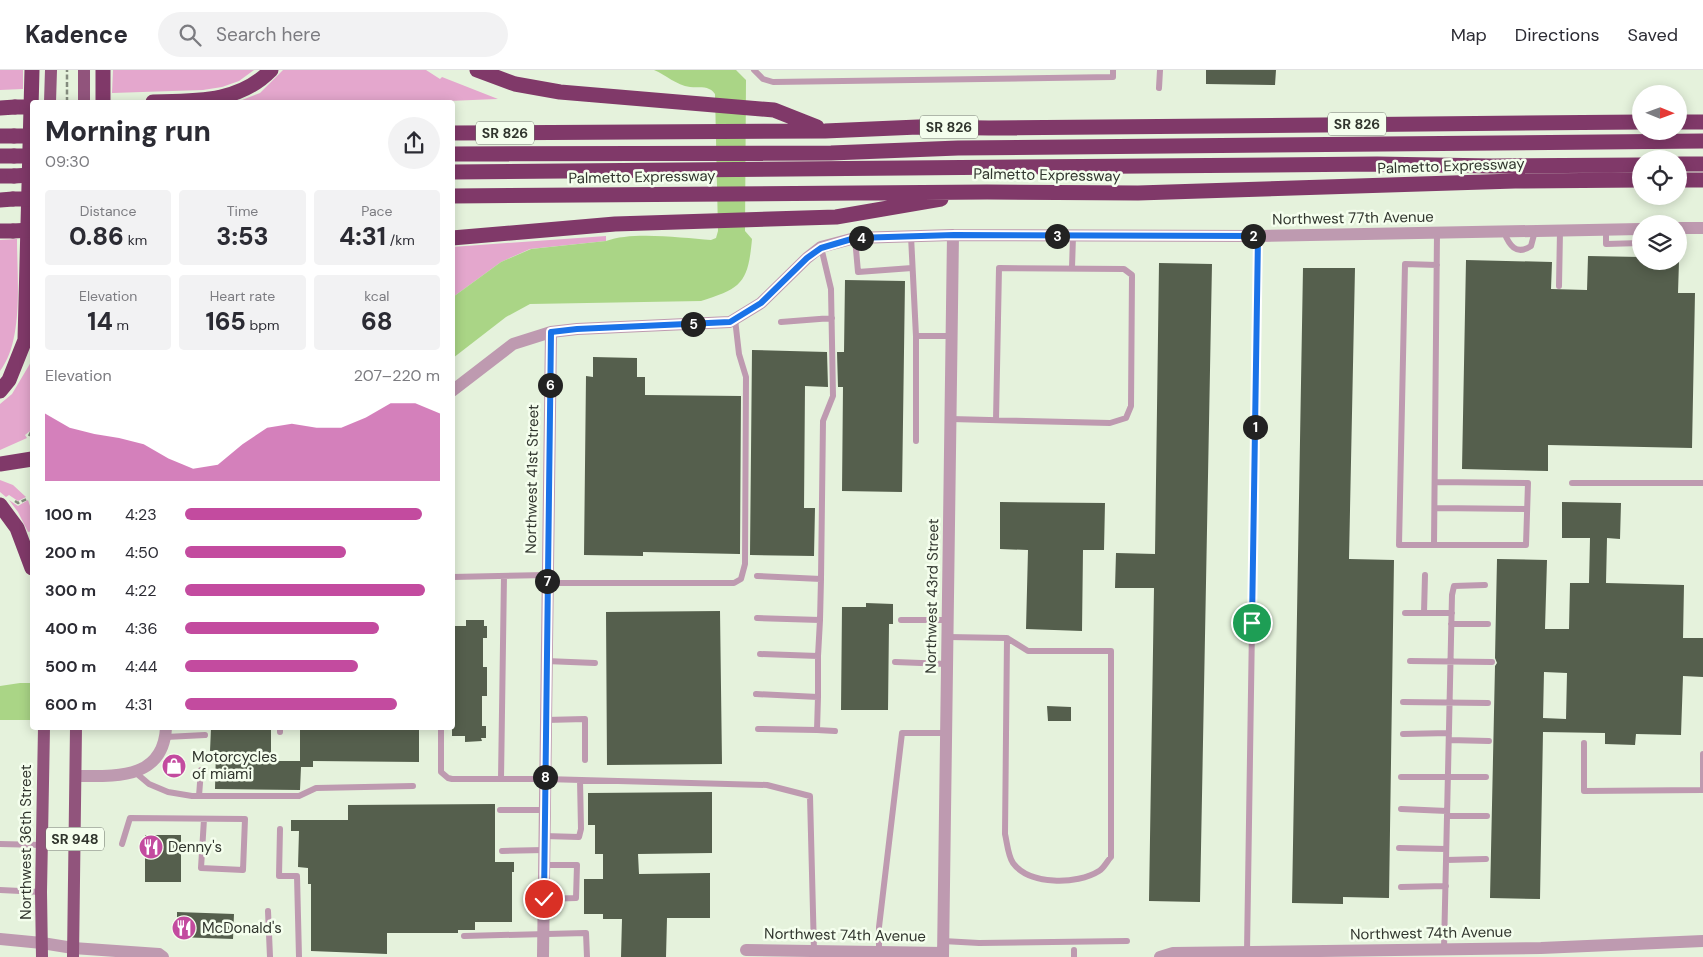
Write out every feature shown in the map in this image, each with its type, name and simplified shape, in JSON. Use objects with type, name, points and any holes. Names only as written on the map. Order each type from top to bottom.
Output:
[{"type":"highway","points":[[31,100],[32,70]]},
{"type":"highway","points":[[103,100],[104,70]]},
{"type":"highway","points":[[202,100],[227,96],[253,86],[271,70]]},
{"type":"highway","points":[[477,70],[515,84],[560,92],[774,110],[826,131]]},
{"type":"highway","points":[[7,107],[30,106]]},
{"type":"highway","name":"SR 826","points":[[455,133],[732,131],[747,134],[918,127],[998,128],[1632,122]]},
{"type":"highway","points":[[1688,122],[1703,122]]},
{"type":"highway","points":[[747,134],[772,144],[958,148]]},
{"type":"highway","points":[[7,136],[30,136]]},
{"type":"highway","points":[[455,154],[831,153],[958,148],[1703,141]]},
{"type":"highway","points":[[0,391],[8,380],[25,340],[30,147]]},
{"type":"highway","points":[[7,156],[30,156]]},
{"type":"highway","points":[[455,172],[1377,164],[1492,166],[1632,165]]},
{"type":"highway","points":[[1687,164],[1703,164]]},
{"type":"highway","points":[[7,176],[30,176]]},
{"type":"highway","name":"Palmetto Expressway","points":[[455,197],[987,192],[1138,194],[1515,181],[1632,180]]},
{"type":"highway","points":[[1687,180],[1703,180]]},
{"type":"highway","points":[[455,238],[592,226],[836,218],[987,192]]},
{"type":"highway","points":[[7,199],[30,199]]},
{"type":"highway","points":[[7,231],[30,230]]},
{"type":"highway","points":[[0,464],[30,459]]},
{"type":"highway","points":[[5,501],[30,563]]},
{"type":"main road","points":[[50,100],[51,70]]},
{"type":"main road","points":[[84,70],[84,100]]},
{"type":"main road","name":"Northwest 36th Street","points":[[42,957],[41,892],[44,730]]},
{"type":"main road","name":"SR 948","points":[[73,953],[76,730]]},
{"type":"street","points":[[1687,228],[1703,228]]},
{"type":"street","name":"Northwest 77th Avenue","points":[[455,388],[514,344],[551,332],[577,329],[730,322],[761,303],[807,258],[821,248],[855,238],[954,235],[1258,236],[1632,229]]},
{"type":"street","name":"Northwest 43rd Street","points":[[943,950],[954,235]]},
{"type":"street","name":"Northwest 41st Street","points":[[543,957],[551,332]]},
{"type":"street","points":[[76,776],[109,776],[136,773],[156,758],[166,732]]},
{"type":"street","points":[[0,939],[42,943],[73,953],[159,954],[163,957]]},
{"type":"street","name":"Northwest 74th Avenue","points":[[1160,957],[1174,953],[1340,953],[1444,949],[1541,952],[1703,941]]},
{"type":"street","name":"Northwest 74th Avenue","points":[[746,950],[879,952],[943,950]]},
{"type":"lane","points":[[754,70],[763,79],[773,82],[1113,78],[1113,70]]},
{"type":"lane","points":[[1160,70],[1160,88]]},
{"type":"lane","points":[[1559,286],[1560,230]]},
{"type":"lane","points":[[1606,230],[1606,244],[1632,243]]},
{"type":"lane","points":[[1504,232],[1508,244],[1515,249],[1525,250],[1531,246],[1534,231]]},
{"type":"lane","points":[[1434,546],[1437,233]]},
{"type":"lane","points":[[911,236],[916,336],[916,441]]},
{"type":"lane","points":[[1072,268],[1073,236]]},
{"type":"lane","points":[[1247,952],[1258,236]]},
{"type":"lane","points":[[855,238],[858,272],[912,268]]},
{"type":"lane","points":[[817,730],[823,421],[833,396],[830,288],[821,248]]},
{"type":"lane","points":[[1435,482],[1528,483],[1526,545],[1399,546],[1405,264],[1437,264]]},
{"type":"lane","points":[[950,418],[996,420],[1110,422],[1126,418],[1131,406],[1132,274],[1124,269],[999,268],[996,420]]},
{"type":"lane","points":[[781,322],[832,318]]},
{"type":"lane","points":[[455,578],[504,576],[547,579],[734,583],[741,579],[745,564],[746,377],[739,354],[735,319]]},
{"type":"lane","points":[[916,336],[952,336]]},
{"type":"lane","points":[[1572,483],[1703,483]]},
{"type":"lane","points":[[1435,508],[1527,509]]},
{"type":"lane","points":[[1424,613],[1425,575]]},
{"type":"lane","points":[[501,779],[504,576]]},
{"type":"lane","points":[[757,576],[821,579]]},
{"type":"lane","points":[[1444,949],[1454,586],[1485,585]]},
{"type":"lane","points":[[1405,613],[1452,613]]},
{"type":"lane","points":[[757,618],[820,620]]},
{"type":"lane","points":[[901,620],[948,620]]},
{"type":"lane","points":[[1452,624],[1488,624]]},
{"type":"lane","points":[[948,637],[1007,638],[1028,651],[1111,651],[1111,857],[1101,870],[1087,877],[1070,880],[1040,879],[1025,875],[1012,862],[1005,834],[1007,638]]},
{"type":"lane","points":[[760,654],[818,656]]},
{"type":"lane","points":[[546,661],[595,664]]},
{"type":"lane","points":[[1410,661],[1492,662]]},
{"type":"lane","points":[[895,662],[947,664]]},
{"type":"lane","points":[[756,694],[818,697]]},
{"type":"lane","points":[[1402,702],[1488,703]]},
{"type":"lane","points":[[546,720],[585,719],[585,760]]},
{"type":"lane","points":[[758,729],[835,731]]},
{"type":"lane","points":[[441,730],[440,768],[443,775],[452,779],[545,778],[766,785],[810,796],[814,951]]},
{"type":"lane","points":[[166,732],[205,735]]},
{"type":"lane","points":[[879,952],[879,927],[902,733],[946,733]]},
{"type":"lane","points":[[1403,734],[1489,741]]},
{"type":"lane","points":[[1584,743],[1584,791],[1702,790],[1703,754]]},
{"type":"lane","points":[[200,796],[201,770]]},
{"type":"lane","points":[[136,773],[149,784],[168,792],[200,796],[299,796],[316,788],[414,786]]},
{"type":"lane","points":[[1402,777],[1486,777]]},
{"type":"lane","points":[[544,836],[579,837],[581,829],[580,780]]},
{"type":"lane","points":[[1401,809],[1487,816]]},
{"type":"lane","points":[[500,810],[545,810]]},
{"type":"lane","points":[[122,844],[130,818],[245,819],[243,870],[201,868],[204,819]]},
{"type":"lane","points":[[280,829],[279,876],[297,876],[299,957]]},
{"type":"lane","points":[[0,844],[42,845]]},
{"type":"lane","points":[[1399,848],[1446,848]]},
{"type":"lane","points":[[502,851],[544,850]]},
{"type":"lane","points":[[1446,860],[1486,859]]},
{"type":"lane","points":[[544,865],[577,865],[576,898],[544,899]]},
{"type":"lane","points":[[1401,887],[1446,886]]},
{"type":"lane","points":[[0,890],[41,892]]},
{"type":"lane","points":[[268,911],[270,957]]},
{"type":"lane","points":[[464,936],[586,932],[587,957]]},
{"type":"lane","points":[[943,950],[979,942],[1127,941]]},
{"type":"path","points":[[67,70],[67,100]]},
{"type":"path","points":[[5,501],[18,503],[27,498]]},
{"type":"shaded area","points":[[0,70],[23,70],[23,89],[0,90]]},
{"type":"shaded area","points":[[113,70],[254,70],[239,81],[222,87],[203,90],[112,93]]},
{"type":"shaded area","points":[[283,70],[426,70],[440,79],[442,77],[498,99],[455,101],[242,100],[260,93]]},
{"type":"shaded area","points":[[654,70],[736,70],[746,80],[745,231],[752,239],[748,265],[745,275],[740,282],[726,292],[701,301],[530,304],[506,317],[455,356],[455,296],[501,262],[531,249],[606,241],[630,236],[711,240],[716,238],[718,231],[715,94],[707,88],[690,87],[680,84]]},
{"type":"shaded area","points":[[606,236],[606,241],[530,249],[501,262],[455,296],[455,247]]},
{"type":"shaded area","points":[[17,239],[18,308],[16,326],[8,358],[0,371],[0,240]]},
{"type":"shaded area","points":[[30,364],[30,431],[25,435],[27,438],[0,450],[0,404],[12,394]]},
{"type":"shaded area","points":[[0,480],[13,485],[26,497],[18,501],[9,495],[6,497],[0,492]]},
{"type":"shaded area","points":[[9,500],[18,506],[28,500],[30,506],[30,532],[28,532],[18,512]]},
{"type":"shaded area","points":[[30,683],[30,720],[0,720],[0,686]]},
{"type":"building","points":[[1206,70],[1276,70],[1275,85],[1206,84]]},
{"type":"building","points":[[1588,256],[1632,257],[1632,270],[1679,270],[1678,293],[1695,293],[1692,448],[1548,445],[1548,471],[1462,469],[1466,260],[1552,262],[1551,289],[1587,290]]},
{"type":"building","points":[[1159,263],[1212,264],[1200,902],[1149,901],[1154,588],[1115,588],[1116,553],[1155,554]]},
{"type":"building","points":[[1303,268],[1355,268],[1349,559],[1394,560],[1389,898],[1343,897],[1343,904],[1292,903]]},
{"type":"building","points":[[845,280],[905,281],[902,492],[842,491],[843,387],[838,387],[837,352],[844,352]]},
{"type":"building","points":[[752,350],[827,352],[828,387],[805,386],[804,508],[815,508],[814,556],[750,555]]},
{"type":"building","points":[[593,357],[637,358],[637,377],[645,377],[645,395],[741,396],[740,554],[643,552],[643,556],[584,555],[586,376],[593,377]]},
{"type":"building","points":[[1000,502],[1105,503],[1104,550],[1083,550],[1082,631],[1026,629],[1028,550],[1000,549]]},
{"type":"building","points":[[1562,502],[1621,503],[1620,539],[1607,538],[1606,583],[1684,585],[1683,638],[1703,638],[1703,677],[1683,676],[1681,735],[1636,734],[1635,745],[1605,744],[1605,733],[1543,732],[1540,899],[1490,898],[1495,666],[1497,663],[1495,658],[1497,559],[1547,560],[1545,629],[1569,629],[1570,583],[1589,583],[1590,538],[1562,538]],"holes":[[[1544,672],[1567,673],[1566,719],[1543,718]]]},
{"type":"building","points":[[866,603],[893,604],[893,624],[889,624],[888,710],[841,710],[842,607],[866,607]]},
{"type":"building","points":[[720,611],[722,764],[607,765],[606,612]]},
{"type":"building","points":[[466,620],[484,620],[484,626],[487,626],[487,638],[483,638],[483,667],[487,667],[487,696],[482,696],[482,726],[486,726],[486,738],[481,738],[482,741],[465,742],[465,736],[452,736],[452,730],[455,730],[455,626],[466,626]]},
{"type":"building","points":[[1047,706],[1071,707],[1071,721],[1048,721]]},
{"type":"building","points":[[211,730],[271,730],[271,761],[300,761],[300,730],[419,730],[419,762],[313,761],[313,767],[301,767],[300,790],[215,789],[216,751],[210,751]]},
{"type":"building","points":[[712,792],[712,853],[638,854],[639,874],[710,873],[710,918],[667,918],[666,957],[621,957],[622,919],[603,919],[603,914],[584,914],[584,879],[603,879],[603,854],[595,854],[595,825],[588,825],[588,793]]},
{"type":"building","points":[[495,804],[495,862],[514,862],[514,872],[512,872],[512,922],[475,922],[475,930],[458,930],[458,933],[387,933],[387,954],[311,951],[311,884],[308,884],[308,868],[298,867],[299,831],[291,831],[291,820],[348,820],[348,805]]},
{"type":"building","points":[[145,835],[181,835],[181,882],[145,882]]},
{"type":"building","points":[[177,912],[234,914],[233,939],[177,937]]},
{"type":"place","name":"Motorcycles of miami","points":[[174,766]]},
{"type":"place","name":"Denny's","points":[[151,847]]},
{"type":"place","name":"McDonald's","points":[[184,928]]},
{"type":"route","points":[[544,899],[551,332],[577,329],[730,322],[761,303],[807,258],[821,248],[855,238],[954,235],[1258,236],[1252,623]]}]
